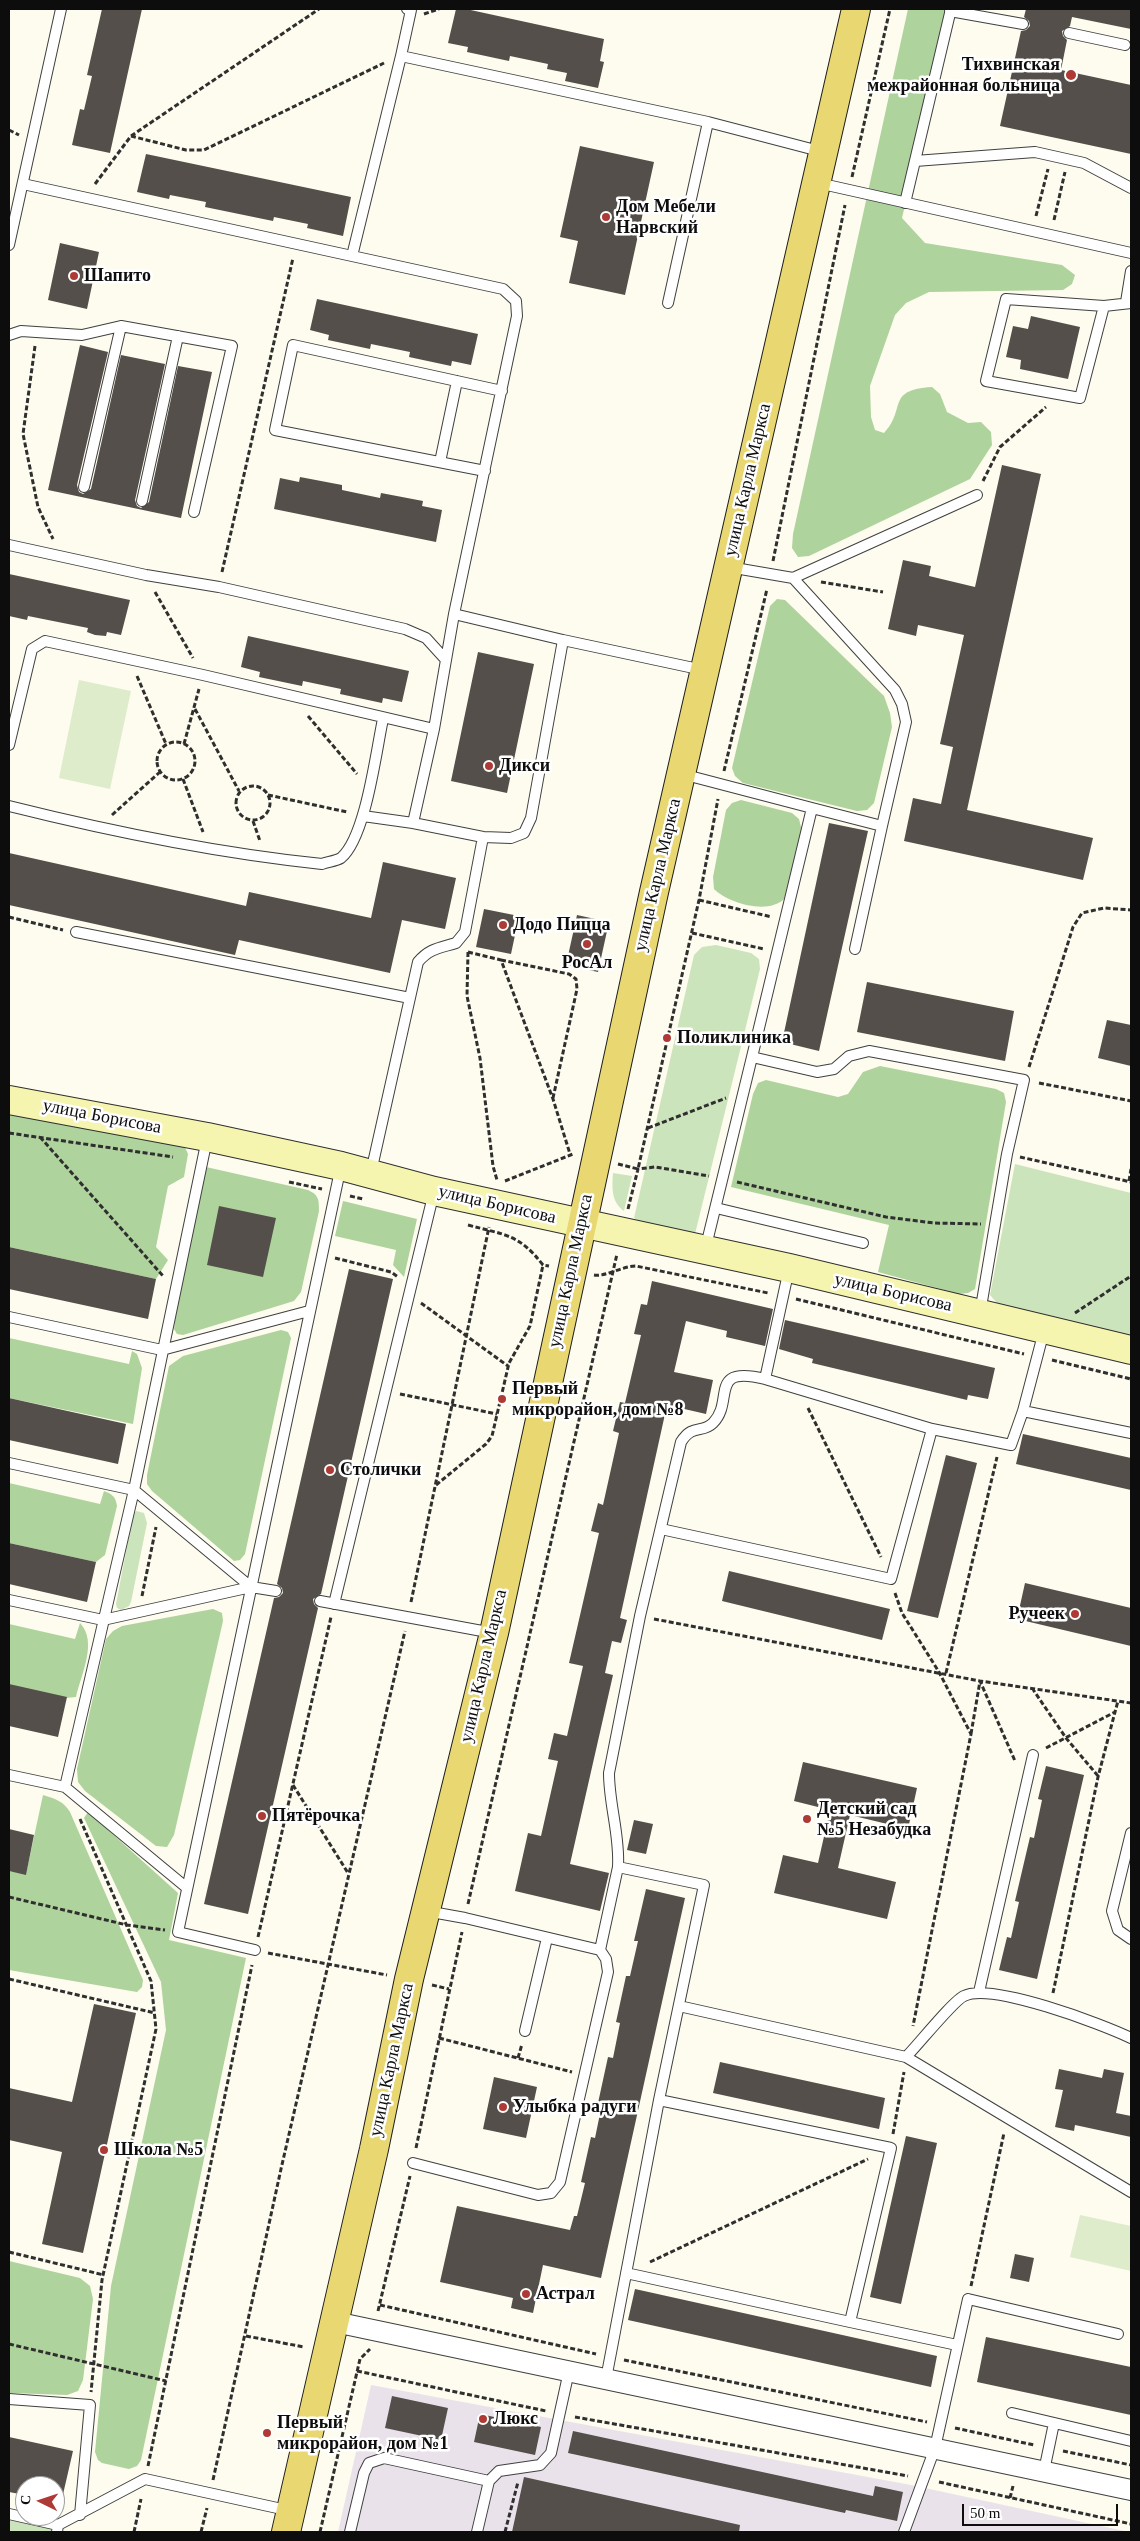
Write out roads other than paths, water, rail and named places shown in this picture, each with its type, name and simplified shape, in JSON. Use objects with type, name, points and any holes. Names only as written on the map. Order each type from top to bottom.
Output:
[{"type":"main road","name":"улица Карла Маркса","points":[[289,2522],[335,2322],[409,1979],[494,1633],[581,1224],[704,670],[818,183],[856,9]]},
{"type":"street","name":"улица Борисова","points":[[9,1100],[205,1149],[341,1166],[370,1173],[434,1191],[490,1217],[581,1224],[622,1232],[789,1268],[1131,1350]]},
{"type":"street","points":[[335,2322],[1131,2490]]},
{"type":"lane","points":[[9,245],[61,9]]},
{"type":"lane","points":[[352,256],[401,56],[411,10],[407,9]]},
{"type":"lane","points":[[905,202],[950,10],[1023,24]]},
{"type":"lane","points":[[1069,33],[1125,45]]},
{"type":"lane","points":[[401,56],[708,122],[824,152]]},
{"type":"lane","points":[[668,303],[708,122]]},
{"type":"lane","points":[[915,161],[1035,152],[1084,162],[1131,188]]},
{"type":"lane","points":[[818,183],[1131,253]]},
{"type":"lane","points":[[23,184],[503,289],[516,301],[517,316],[454,614],[434,729],[413,823]]},
{"type":"lane","points":[[1104,306],[1080,398],[986,381],[1006,300],[1104,306],[1129,303],[1131,271]]},
{"type":"lane","points":[[84,488],[121,326]]},
{"type":"lane","points":[[9,335],[21,331],[82,334],[121,326],[232,346],[194,512]]},
{"type":"lane","points":[[142,501],[178,336]]},
{"type":"lane","points":[[485,471],[276,430],[293,345],[502,391]]},
{"type":"lane","points":[[440,462],[457,381]]},
{"type":"lane","points":[[728,567],[794,578],[977,495]]},
{"type":"lane","points":[[9,545],[146,575],[219,587],[405,629],[426,638],[446,660]]},
{"type":"lane","points":[[794,578],[895,690],[902,704],[906,722],[855,949]]},
{"type":"lane","points":[[454,614],[563,640],[704,670]]},
{"type":"lane","points":[[363,816],[413,823],[483,837],[511,838],[524,832],[531,818],[563,640]]},
{"type":"lane","points":[[9,745],[32,649],[45,641],[434,729]]},
{"type":"lane","points":[[9,806],[97,828],[210,850],[322,864],[340,858],[351,843],[363,816],[383,719]]},
{"type":"lane","points":[[681,774],[882,826]]},
{"type":"lane","points":[[705,1251],[812,808]]},
{"type":"lane","points":[[370,1173],[418,962],[426,952],[435,947],[456,943],[465,932],[483,837]]},
{"type":"lane","points":[[76,932],[410,998]]},
{"type":"lane","points":[[752,1057],[817,1072],[834,1069],[849,1056],[869,1051],[1024,1080],[1007,1154],[980,1314]]},
{"type":"lane","points":[[65,1787],[134,1490],[205,1149]]},
{"type":"lane","points":[[255,1950],[178,1932],[341,1166]]},
{"type":"lane","points":[[334,1604],[434,1191]]},
{"type":"lane","points":[[716,1208],[863,1243]]},
{"type":"lane","points":[[765,1379],[789,1268]]},
{"type":"lane","points":[[9,1317],[162,1350],[309,1311]]},
{"type":"lane","points":[[600,1950],[618,1867],[619,1846],[609,1793],[609,1773],[640,1616],[681,1442],[685,1436],[691,1430],[712,1424],[718,1416],[726,1385],[736,1376],[745,1374],[932,1429],[1011,1445],[1023,1411],[1044,1330]]},
{"type":"lane","points":[[1023,1411],[1131,1433]]},
{"type":"lane","points":[[661,1529],[891,1579],[932,1429]]},
{"type":"lane","points":[[9,1463],[134,1490],[251,1587]]},
{"type":"lane","points":[[9,1600],[103,1620],[251,1587],[276,1591]]},
{"type":"lane","points":[[320,1601],[494,1633]]},
{"type":"lane","points":[[979,1992],[1033,1755]]},
{"type":"lane","points":[[9,1775],[65,1787],[188,1888]]},
{"type":"lane","points":[[1131,1833],[1112,1911],[1118,1930],[1131,1939]]},
{"type":"lane","points":[[606,2379],[704,1885],[618,1867]]},
{"type":"lane","points":[[412,2163],[538,2195],[551,2193],[560,2182],[608,1972],[606,1959],[600,1950],[465,1918],[425,1911]]},
{"type":"lane","points":[[525,2031],[547,1938]]},
{"type":"lane","points":[[906,2057],[963,1996],[979,1992],[1051,2006],[1131,2038]]},
{"type":"lane","points":[[679,2006],[906,2057],[1131,2192]]},
{"type":"lane","points":[[660,2100],[891,2148],[850,2322]]},
{"type":"lane","points":[[626,2273],[958,2345]]},
{"type":"lane","points":[[904,2532],[935,2448],[968,2299],[1118,2334]]},
{"type":"lane","points":[[477,2532],[489,2481],[499,2471],[540,2465],[551,2453],[569,2371]]},
{"type":"lane","points":[[9,2399],[90,2405],[80,2514]]},
{"type":"lane","points":[[1012,2413],[1131,2441]]},
{"type":"lane","points":[[1044,2471],[1054,2423]]},
{"type":"lane","points":[[350,2532],[364,2473],[369,2463],[384,2458],[489,2481]]},
{"type":"lane","points":[[9,2514],[58,2529],[80,2514],[145,2479],[210,2493],[289,2522]]},
{"type":"place","name":"Тихвинская межрайонная больница","points":[[1071,75]]},
{"type":"place","name":"Дом Мебели Нарвский","points":[[606,217]]},
{"type":"place","name":"Шапито","points":[[74,276]]},
{"type":"place","name":"Дикси","points":[[489,766]]},
{"type":"place","name":"Додо Пицца","points":[[503,925]]},
{"type":"place","name":"РосАл","points":[[587,944]]},
{"type":"place","name":"Поликлиника","points":[[667,1038]]},
{"type":"place","name":"Первый микрорайон, дом №8","points":[[502,1399]]},
{"type":"place","name":"Столички","points":[[330,1470]]},
{"type":"place","name":"Ручеек","points":[[1075,1614]]},
{"type":"place","name":"Пятёрочка","points":[[262,1816]]},
{"type":"place","name":"Детский сад №5 Незабудка","points":[[807,1819]]},
{"type":"place","name":"Улыбка радуги","points":[[503,2107]]},
{"type":"place","name":"Школа №5","points":[[104,2150]]},
{"type":"place","name":"Астрал","points":[[526,2294]]},
{"type":"place","name":"Люкс","points":[[483,2419]]},
{"type":"place","name":"Первый микрорайон, дом №1","points":[[267,2433]]}]
